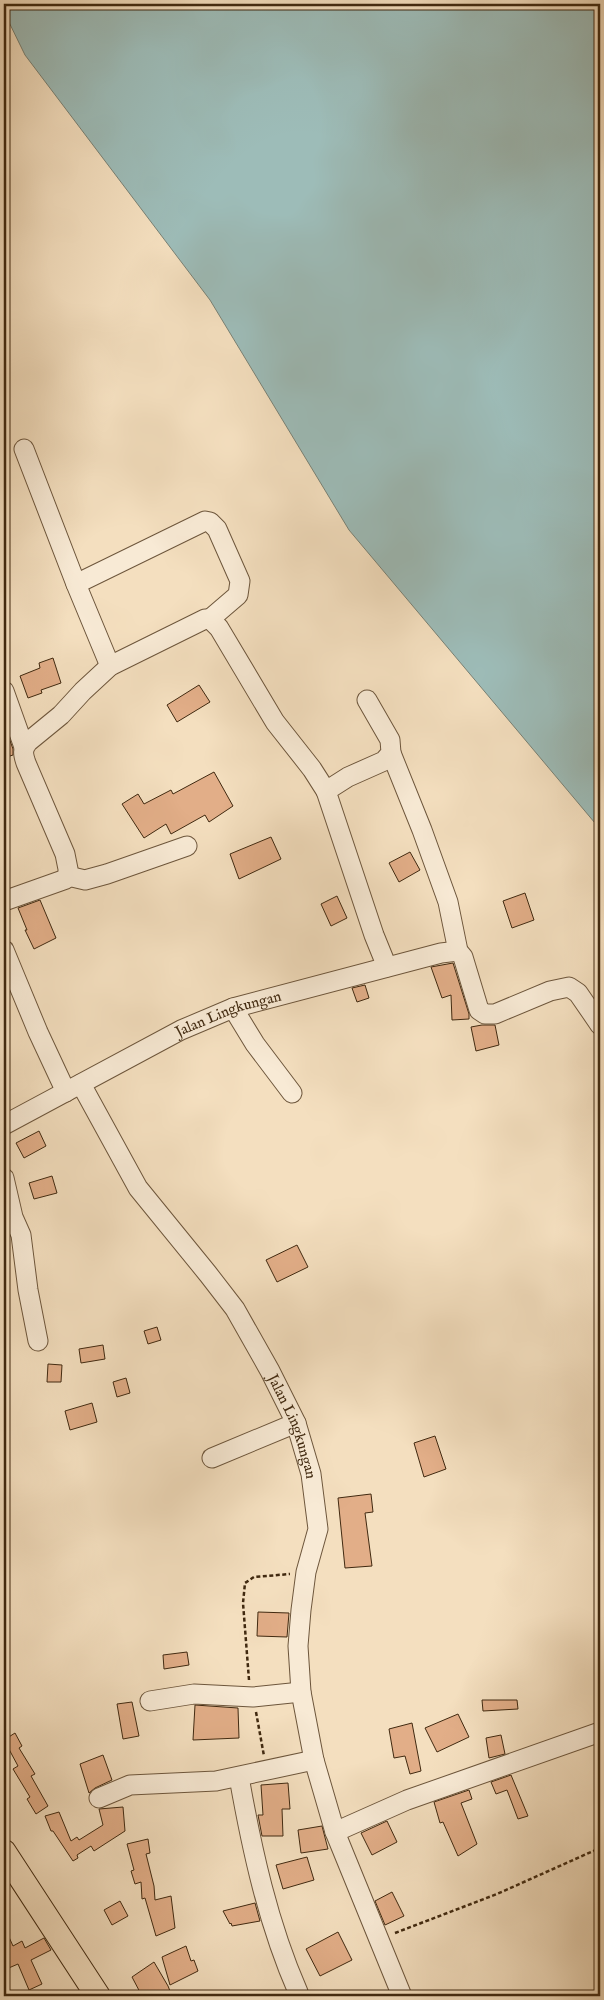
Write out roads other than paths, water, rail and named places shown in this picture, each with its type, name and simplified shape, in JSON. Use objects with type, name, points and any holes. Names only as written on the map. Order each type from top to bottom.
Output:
[{"type":"main road","points":[[4,1852],[98,1996]]},
{"type":"street","points":[[24,449],[110,666]]},
{"type":"street","points":[[24,747],[61,715],[110,666],[198,622],[210,619],[238,595],[240,581],[217,529],[210,522],[205,521],[166,542],[76,584]]},
{"type":"street","points":[[210,619],[219,628],[276,722],[312,769],[326,791],[374,935],[387,967]]},
{"type":"street","points":[[4,691],[24,747],[23,755],[65,854],[68,876]]},
{"type":"street","points":[[367,700],[390,740],[391,753],[448,902],[458,951],[464,957],[479,1010],[484,1014],[495,1014],[550,991],[569,988],[578,993],[600,1025]]},
{"type":"street","points":[[326,791],[348,777],[384,761],[391,753]]},
{"type":"street","points":[[68,876],[85,880],[108,874],[187,846]]},
{"type":"street","points":[[4,901],[66,879],[68,876]]},
{"type":"street","name":"Jalan Lingkungan","points":[[4,950],[38,1032],[138,1188],[234,1309],[274,1378],[296,1423],[311,1474],[318,1529],[306,1572],[301,1610],[298,1646],[301,1692],[314,1760],[335,1832],[402,1996]]},
{"type":"street","name":"Jalan Lingkungan","points":[[4,1124],[180,1030],[233,1008],[441,952],[458,951]]},
{"type":"street","points":[[233,1008],[255,1044],[292,1093]]},
{"type":"street","points":[[4,1178],[13,1217],[21,1235],[28,1290],[38,1341]]},
{"type":"street","points":[[212,1458],[296,1423]]},
{"type":"street","points":[[150,1701],[194,1694],[253,1697],[301,1692]]},
{"type":"street","points":[[335,1832],[406,1800],[600,1732]]},
{"type":"street","points":[[99,1798],[130,1784],[216,1781],[314,1760]]},
{"type":"street","points":[[239,1777],[252,1847],[266,1900],[288,1970],[298,1992]]},
{"type":"water","points":[[4,4],[600,4],[600,829],[349,530],[210,300],[25,55],[4,12]]}]
